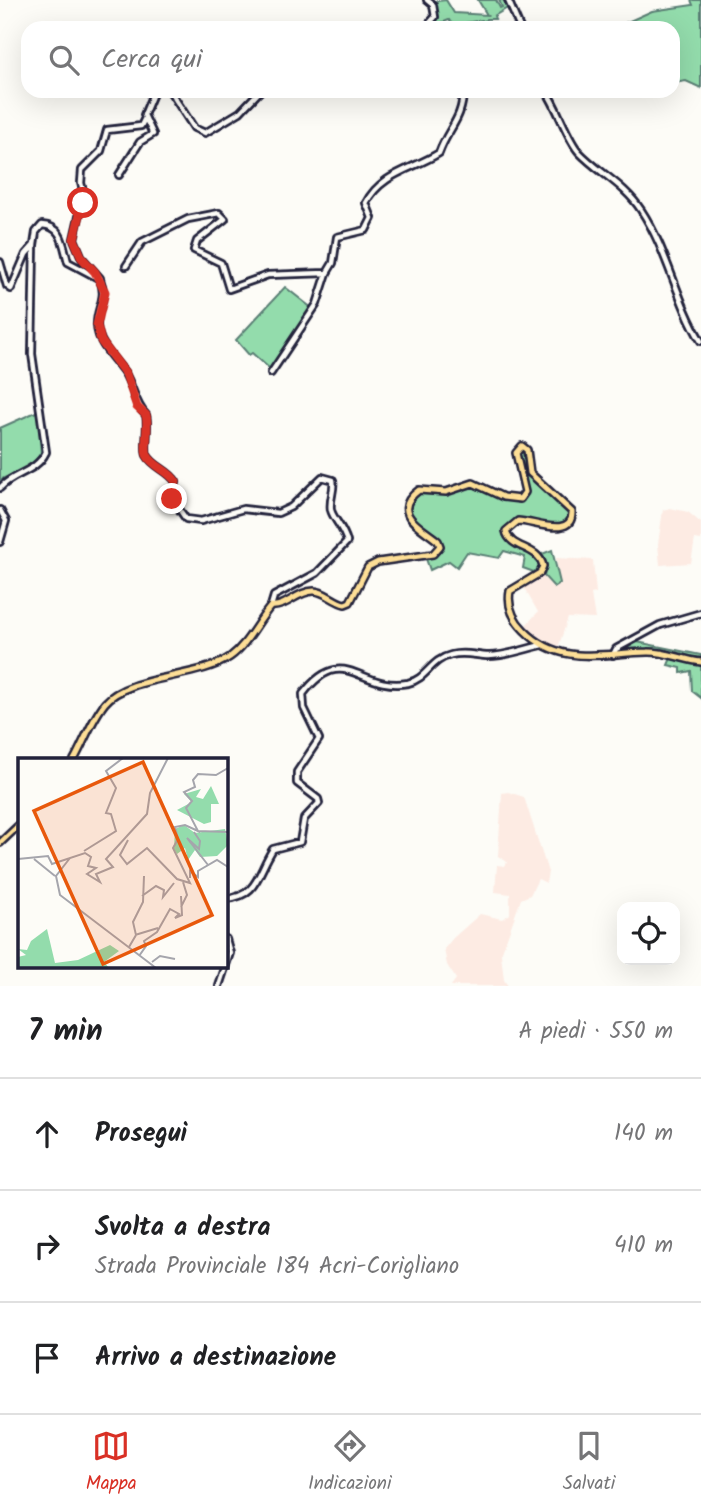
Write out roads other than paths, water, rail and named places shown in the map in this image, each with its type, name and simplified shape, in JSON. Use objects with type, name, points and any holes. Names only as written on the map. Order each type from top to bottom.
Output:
[{"type":"main road","points":[[75,758],[106,702],[123,690],[202,668],[230,657],[245,642],[271,606],[316,591],[345,604],[350,602],[368,567],[378,562],[433,554],[440,546],[438,541],[413,524],[408,513],[411,500],[419,490],[446,492],[473,483],[503,497],[520,499],[525,492],[517,468],[516,453],[522,446],[527,450],[530,473],[572,512],[569,524],[560,527],[518,521],[506,531],[511,540],[537,553],[542,561],[540,573],[510,591],[508,602],[519,625],[542,645],[561,653],[585,657],[658,652],[701,662]]},
{"type":"main road","points":[[0,843],[18,826]]},
{"type":"street","points":[[428,0],[433,5],[433,21]]},
{"type":"street","points":[[508,0],[517,21]]},
{"type":"street","points":[[152,98],[141,126],[107,130],[101,151],[82,170],[84,194],[74,239],[82,258],[100,279],[105,292],[97,325],[101,341],[126,374],[137,407],[146,415],[148,439],[145,451],[148,457],[170,473],[176,482],[172,499],[186,519],[201,521],[243,509],[278,513],[291,507],[322,477],[333,480],[331,507],[333,515],[343,526],[347,542],[317,573],[274,596],[269,603],[271,606]]},
{"type":"street","points":[[175,98],[194,128],[205,133],[240,112],[253,98]]},
{"type":"street","points":[[271,373],[312,315],[333,263],[337,237],[342,233],[360,234],[372,223],[366,207],[374,191],[396,173],[439,153],[448,132],[463,111],[463,98]]},
{"type":"street","points":[[550,98],[579,151],[626,190],[641,209],[678,290],[685,314],[701,341]]},
{"type":"street","points":[[119,175],[141,142],[153,134],[145,118]]},
{"type":"street","points":[[125,266],[142,242],[188,219],[219,213],[225,219],[197,241],[194,250],[221,263],[229,289],[268,275],[327,273]]},
{"type":"street","points":[[0,488],[5,482],[36,467],[46,452],[32,354],[36,232],[42,225],[52,226],[59,232],[68,262],[100,279]]},
{"type":"street","points":[[0,262],[7,286],[11,289],[26,254],[34,245]]},
{"type":"street","points":[[0,510],[6,521],[0,542]]},
{"type":"street","points":[[613,656],[616,649],[660,625],[701,613]]},
{"type":"street","points":[[228,899],[246,896],[252,890],[273,849],[300,842],[304,819],[319,803],[318,799],[297,783],[297,772],[319,738],[304,708],[303,694],[325,671],[346,668],[391,685],[419,680],[435,660],[454,654],[490,656],[542,645]]},
{"type":"street","points":[[219,986],[225,968]]}]
